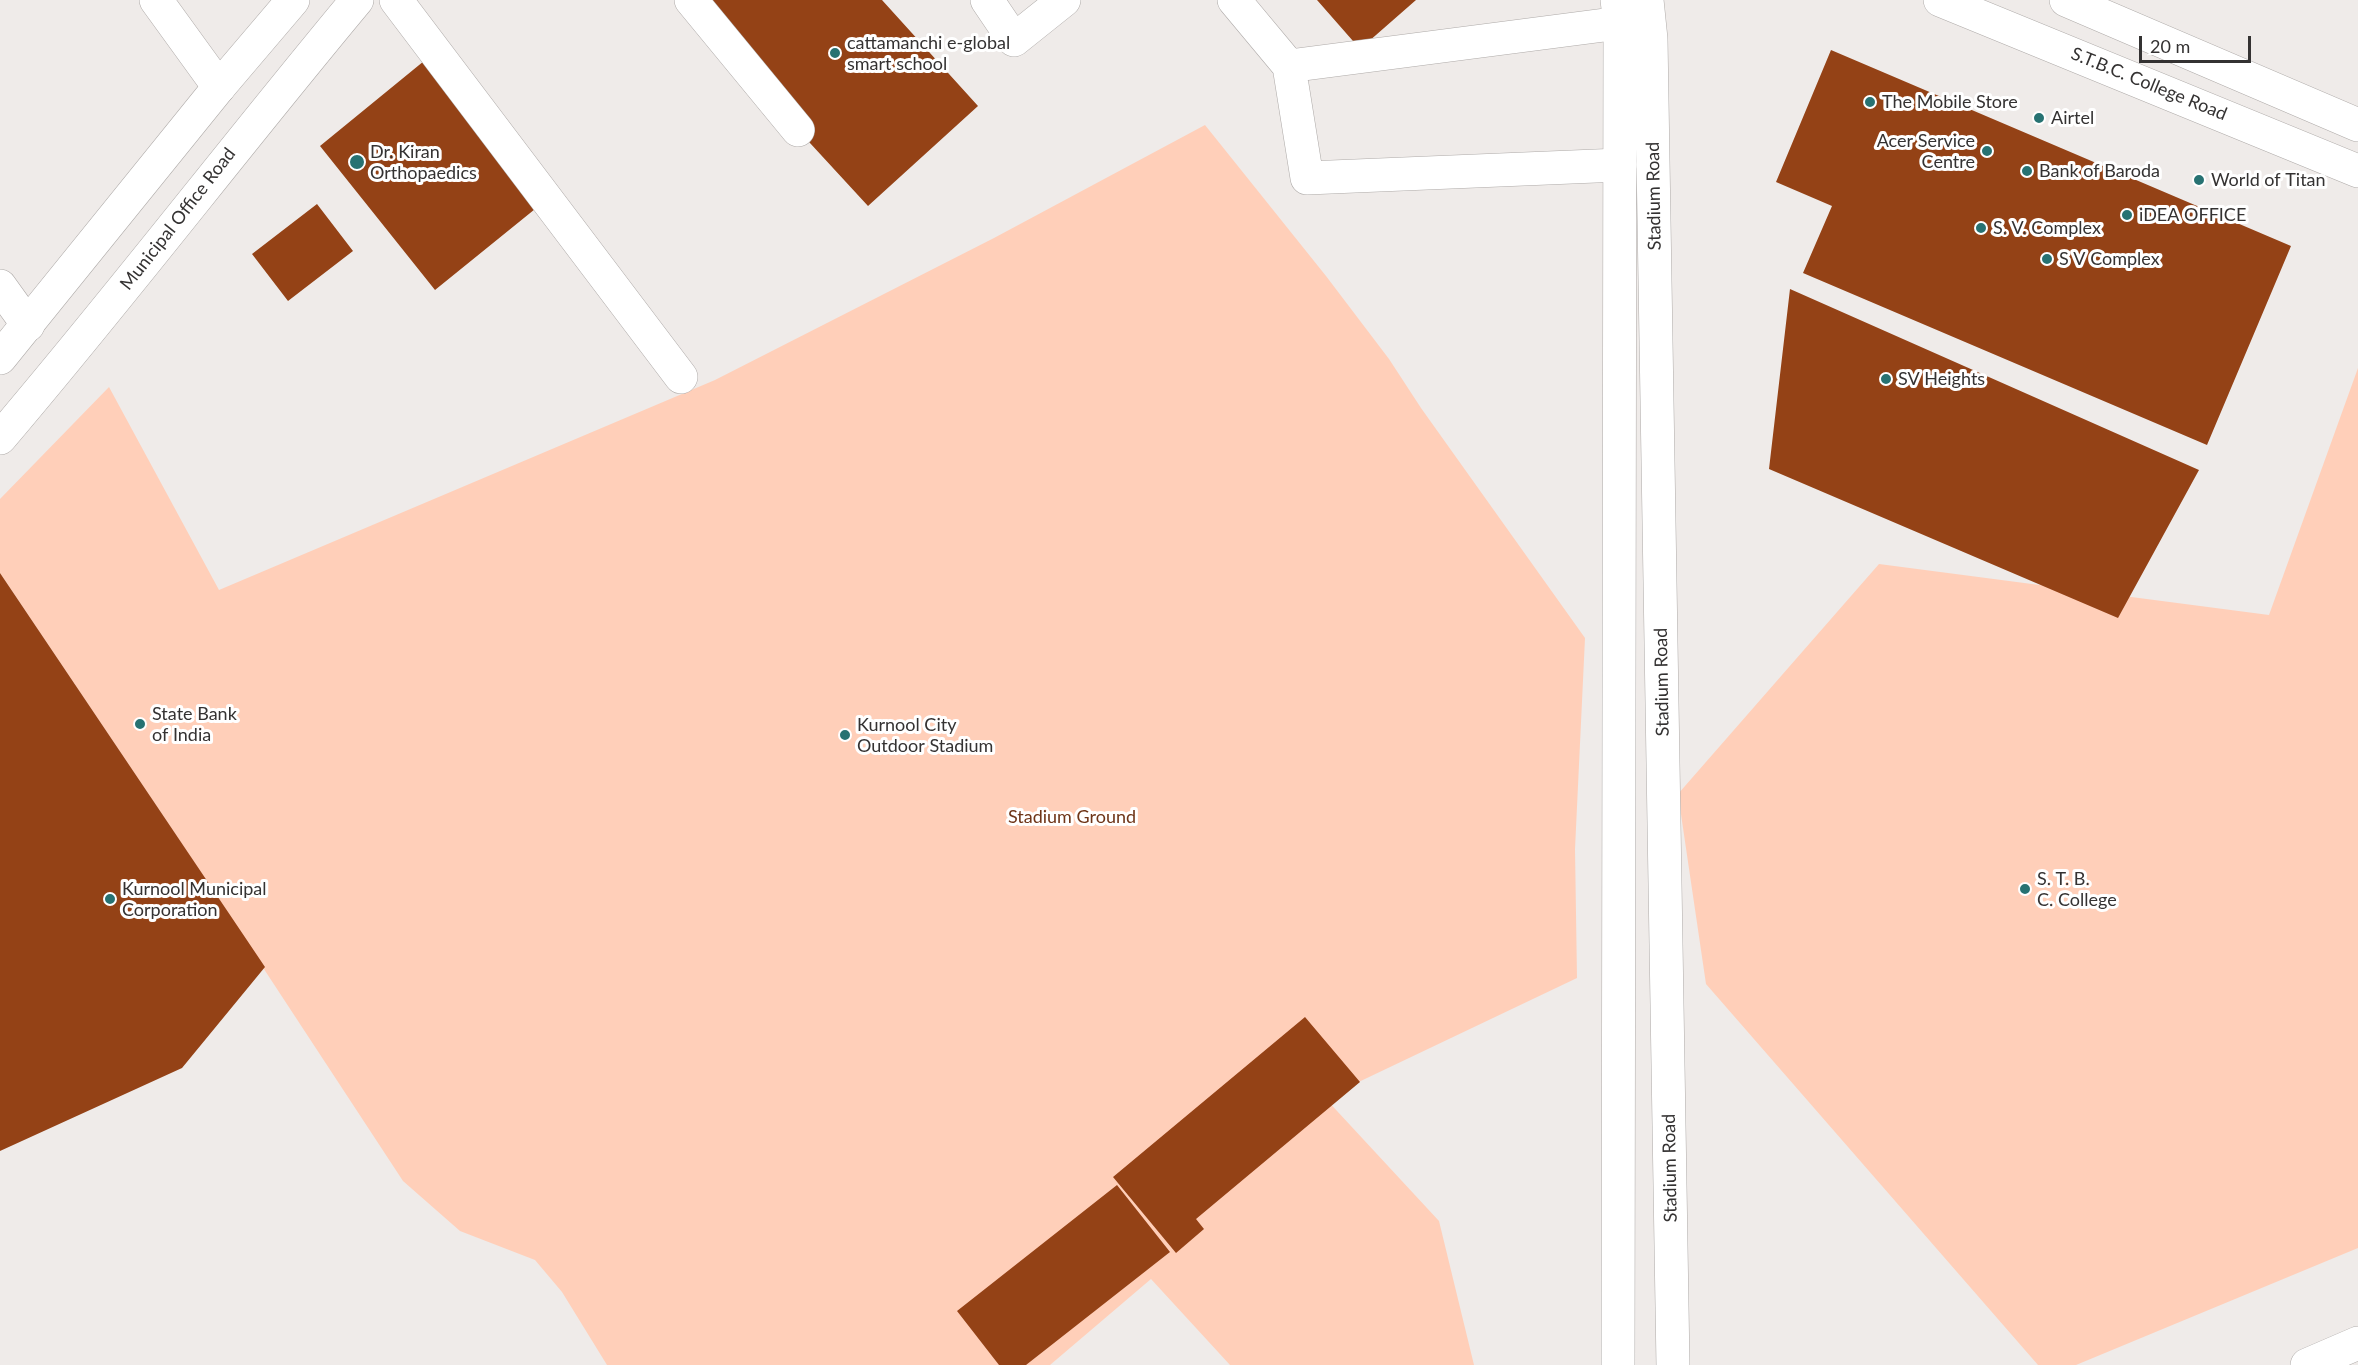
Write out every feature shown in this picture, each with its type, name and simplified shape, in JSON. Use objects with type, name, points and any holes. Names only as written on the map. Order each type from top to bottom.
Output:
[{"type":"street","points":[[156,0],[219,87]]},
{"type":"street","points":[[0,358],[219,87],[293,0]]},
{"type":"street","name":"Municipal Office Road","points":[[0,438],[357,0]]},
{"type":"street","points":[[396,0],[681,377]]},
{"type":"street","points":[[691,0],[798,130]]},
{"type":"street","points":[[987,0],[1014,40],[1064,0]]},
{"type":"street","points":[[1234,0],[1289,66],[1307,178],[1620,165]]},
{"type":"street","name":"Stadium Road","points":[[1647,0],[1651,39],[1673,1365]]},
{"type":"street","name":"S.T.B.C. College Road","points":[[1940,0],[2358,171]]},
{"type":"street","points":[[2066,0],[2358,125]]},
{"type":"street","points":[[1289,66],[1619,11]]},
{"type":"street","name":"Stadium Road","points":[[1618,1365],[1619,11]]},
{"type":"street","points":[[0,286],[28,325]]},
{"type":"street","points":[[2307,1365],[2358,1344]]},
{"type":"green space","name":"Kurnool City Outdoor Stadium","points":[[1205,125],[1389,359],[1421,408],[1585,638],[1575,849],[1577,978],[1325,1098],[1439,1221],[1474,1365],[1230,1365],[1151,1279],[1050,1365],[607,1365],[562,1292],[535,1260],[460,1231],[403,1181],[174,832],[0,573],[0,499],[109,387],[219,590],[715,380],[994,238]]},
{"type":"green space","name":"S. T. B. C. College","points":[[2358,368],[2358,1248],[2076,1365],[2038,1365],[1706,984],[1678,794],[1879,564],[2269,615]]},
{"type":"building","name":"cattamanchi e-global smart school","points":[[701,0],[882,0],[978,106],[868,206],[798,130]]},
{"type":"building","points":[[1317,0],[1416,0],[1360,49]]},
{"type":"building","name":"S V Complex","points":[[1831,50],[2291,246],[2207,445],[1803,273],[1832,206],[1776,182]]},
{"type":"building","points":[[424,61],[540,205],[435,290],[320,146]]},
{"type":"building","points":[[317,204],[353,251],[288,301],[252,254]]},
{"type":"building","name":"SV Heights","points":[[1790,289],[2199,470],[2118,618],[1769,469]]},
{"type":"building","name":"Kurnool Municipal Corporation","points":[[0,573],[265,967],[182,1068],[0,1151]]},
{"type":"building","points":[[1305,1017],[1360,1082],[1196,1219],[1204,1229],[1176,1253],[1113,1177]]},
{"type":"building","points":[[1117,1185],[1170,1252],[1026,1365],[999,1365],[957,1311]]},
{"type":"place","name":"cattamanchi e-global smart school","points":[[835,53]]},
{"type":"place","name":"The Mobile Store","points":[[1870,102]]},
{"type":"place","name":"Airtel","points":[[2039,118]]},
{"type":"place","name":"Acer Service Centre","points":[[1987,151]]},
{"type":"place","name":"Dr. Kiran Orthopaedics","points":[[357,162]]},
{"type":"place","name":"Bank of Baroda","points":[[2027,171]]},
{"type":"place","name":"World of Titan","points":[[2199,180]]},
{"type":"place","name":"iDEA OFFICE","points":[[2127,215]]},
{"type":"place","name":"S. V. Complex","points":[[1981,228]]},
{"type":"place","name":"S V Complex","points":[[2047,259]]},
{"type":"place","name":"SV Heights","points":[[1886,379]]},
{"type":"place","name":"State Bank of India","points":[[140,724]]},
{"type":"place","name":"Kurnool City Outdoor Stadium","points":[[845,735]]},
{"type":"place","name":"S. T. B. C. College","points":[[2025,889]]},
{"type":"place","name":"Kurnool Municipal Corporation","points":[[110,899]]},
{"type":"park label","name":"Stadium Ground","points":[[1072,817]]}]
